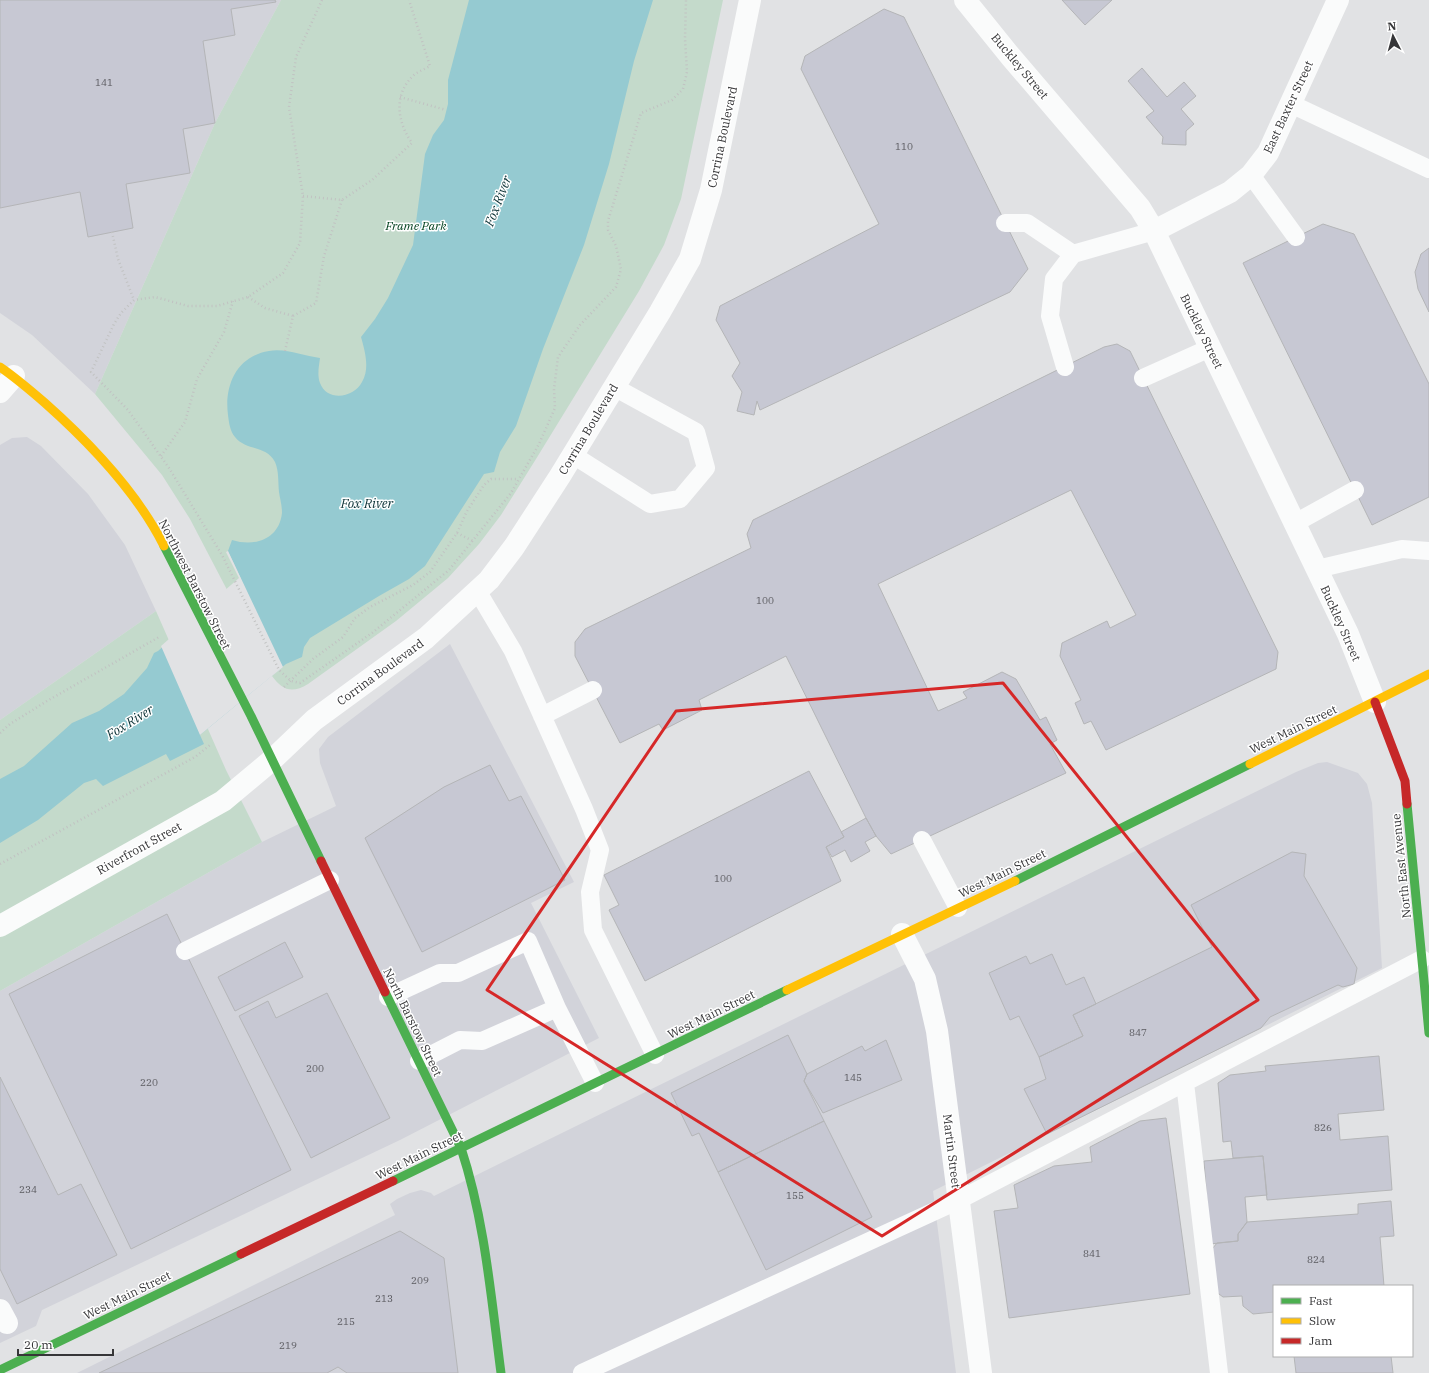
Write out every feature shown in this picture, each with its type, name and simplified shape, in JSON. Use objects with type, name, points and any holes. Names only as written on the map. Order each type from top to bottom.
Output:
[{"type":"main road","name":"Northwest Barstow Street","points":[[5,378],[72,427],[116,475],[157,532],[242,701]]},
{"type":"main road","name":"West Main Street","points":[[10,1369],[461,1148],[958,908],[1429,674]]},
{"type":"main road","name":"North Barstow Street","points":[[242,701],[388,997],[461,1148],[472,1175],[479,1209],[501,1373]]},
{"type":"main road","name":"North East Avenue","points":[[1375,702],[1405,781],[1428,1023]]},
{"type":"street","name":"Corrina Boulevard","points":[[272,760],[314,720],[426,638],[478,592],[514,547],[573,455],[660,312],[690,259],[701,227],[711,190],[750,0]]},
{"type":"street","name":"Buckley Street","points":[[965,0],[1011,57],[1140,208],[1154,231],[1348,634],[1375,702]]},
{"type":"street","name":"East Baxter Street","points":[[1154,231],[1230,192],[1251,175],[1268,153],[1338,0]]},
{"type":"street","name":"Riverfront Street","points":[[0,926],[223,801],[272,760]]},
{"type":"street","name":"Martin Street","points":[[902,934],[924,979],[937,1031],[981,1373]]},
{"type":"lane","points":[[1290,104],[1429,169]]},
{"type":"lane","points":[[1251,175],[1296,237]]},
{"type":"lane","points":[[1005,223],[1027,223],[1073,254]]},
{"type":"lane","points":[[1065,367],[1050,316],[1054,279],[1073,254],[1154,231]]},
{"type":"lane","points":[[1144,378],[1210,348]]},
{"type":"lane","points":[[573,455],[650,504],[680,499],[706,468],[696,432],[614,387]]},
{"type":"lane","points":[[1294,523],[1355,490]]},
{"type":"lane","points":[[1316,569],[1402,549],[1429,551]]},
{"type":"lane","points":[[478,592],[513,651],[584,809],[600,850],[590,892],[592,930],[655,1054]]},
{"type":"lane","points":[[542,716],[593,690]]},
{"type":"lane","points":[[922,840],[958,908]]},
{"type":"lane","points":[[185,951],[330,880]]},
{"type":"lane","points":[[388,997],[440,973],[458,974],[528,941],[558,1008],[595,1083]]},
{"type":"lane","points":[[582,1373],[959,1200],[1422,959]]},
{"type":"lane","points":[[419,1061],[460,1040],[482,1041],[558,1008]]},
{"type":"lane","points":[[1185,1083],[1219,1373]]},
{"type":"path","points":[[322,0],[296,57],[289,107],[303,196],[300,244],[283,273],[248,297],[217,306],[188,306],[155,297],[134,300],[118,318],[91,372],[128,410],[161,456],[222,555],[279,670],[291,681],[300,683],[372,633],[449,570],[511,493],[539,444],[555,408],[554,389],[558,357],[580,325],[616,287],[621,269],[616,246],[608,230],[608,221],[640,113],[672,100],[683,89],[688,64],[685,39],[686,0]]},
{"type":"path","points":[[248,297],[265,308],[293,316],[316,303],[324,256],[342,200],[372,180],[412,142],[404,131],[400,115],[400,97],[404,87],[415,74],[430,66],[409,0]]},
{"type":"path","points":[[400,97],[446,110]]},
{"type":"path","points":[[303,196],[342,200]]},
{"type":"path","points":[[112,232],[118,259],[134,300]]},
{"type":"path","points":[[161,456],[185,422],[197,379],[222,337],[233,301]]},
{"type":"path","points":[[285,350],[293,316]]},
{"type":"path","points":[[284,687],[313,659],[343,637],[355,618],[370,607],[414,585],[430,572],[457,533],[467,511],[484,485],[491,479],[518,479]]},
{"type":"path","points":[[457,533],[473,541]]},
{"type":"path","points":[[0,732],[47,701],[159,637]]},
{"type":"path","points":[[0,864],[194,757],[210,745]]},
{"type":"highlighted area","points":[[1003,683],[1258,1000],[882,1236],[487,990],[676,711]]},
{"type":"shaded area","points":[[0,0],[281,0],[215,123],[95,394],[32,335],[0,313]]},
{"type":"shaded area","points":[[27,437],[41,446],[88,494],[125,545],[156,611],[0,720],[0,445],[12,438]]},
{"type":"shaded area","points":[[450,644],[574,882],[531,903],[599,1038],[400,1140],[42,1310],[36,1326],[0,1343],[0,991],[262,842],[336,806],[320,763],[319,749],[328,737]]},
{"type":"shaded area","points":[[1327,762],[1358,773],[1367,784],[1372,803],[1382,968],[933,1191],[956,1373],[77,1373],[395,1215],[390,1204],[397,1199],[421,1190],[431,1193],[434,1196],[1296,772],[1318,763]]},
{"type":"green space","name":"Frame Park","points":[[281,0],[723,0],[681,199],[664,245],[639,291],[536,459],[501,515],[479,544],[448,578],[396,621],[308,684],[292,690],[280,685],[272,676],[190,519],[162,475],[95,394],[215,123]]},
{"type":"green space","points":[[156,611],[226,770],[262,842],[0,991],[0,720]]},
{"type":"water","name":"Fox River","points":[[469,0],[653,0],[634,61],[609,164],[584,245],[543,349],[516,426],[500,452],[494,472],[484,474],[425,566],[409,579],[310,638],[304,647],[302,657],[286,664],[200,735],[204,744],[170,761],[166,754],[103,786],[96,779],[84,783],[38,820],[0,843],[0,779],[24,766],[72,723],[99,711],[124,694],[147,668],[154,653],[241,579],[228,551],[232,540],[249,543],[257,542],[271,535],[276,530],[280,522],[282,510],[278,473],[275,462],[261,450],[240,441],[233,435],[230,427],[227,404],[228,393],[235,374],[241,366],[258,354],[275,350],[288,351],[320,358],[318,370],[319,380],[323,389],[328,393],[341,396],[353,392],[362,382],[366,371],[366,366],[361,337],[375,319],[388,298],[413,245],[425,154],[433,135],[444,120],[448,104],[448,80]]},
{"type":"pier","points":[[228,551],[283,667],[200,735],[161,646],[239,578],[226,552]]},
{"type":"building","points":[[0,0],[275,0],[276,2],[231,9],[235,35],[203,41],[215,123],[183,129],[190,173],[126,184],[133,228],[88,237],[80,192],[0,208]]},
{"type":"building","points":[[1062,0],[1112,0],[1085,25]]},
{"type":"building","points":[[884,9],[904,17],[1028,269],[1010,292],[760,410],[757,401],[754,415],[737,411],[742,392],[732,376],[740,363],[716,320],[720,306],[879,224],[801,69],[805,56]]},
{"type":"building","points":[[1142,68],[1167,97],[1184,82],[1196,96],[1181,109],[1194,124],[1186,131],[1186,145],[1162,144],[1163,137],[1146,117],[1154,111],[1128,81]]},
{"type":"building","points":[[1323,224],[1354,234],[1429,384],[1429,497],[1372,525],[1243,263]]},
{"type":"building","points":[[1429,248],[1429,312],[1418,289],[1415,272],[1421,254]]},
{"type":"building","points":[[1117,344],[1130,351],[1278,652],[1276,669],[1106,750],[1091,721],[1084,724],[1075,703],[1081,700],[1060,656],[1062,643],[1107,621],[1110,628],[1136,615],[1071,490],[878,584],[938,711],[967,698],[963,692],[1002,672],[1016,679],[1040,720],[1046,717],[1057,740],[1050,744],[1066,773],[891,854],[876,836],[866,818],[786,656],[699,700],[702,710],[663,730],[659,724],[620,743],[575,656],[575,642],[585,629],[751,548],[747,534],[753,520],[1104,347]]},
{"type":"building","points":[[490,765],[509,801],[521,796],[565,880],[422,952],[365,838],[444,787]]},
{"type":"building","points":[[809,771],[844,837],[826,847],[841,881],[645,981],[609,910],[619,905],[604,875]]},
{"type":"building","points":[[866,818],[876,836],[865,842],[870,851],[851,862],[845,850],[832,857],[826,847],[844,837],[841,832]]},
{"type":"building","points":[[1292,852],[1306,854],[1304,876],[1357,968],[1354,984],[1343,987],[1338,985],[1270,1017],[1261,1028],[1047,1134],[1024,1089],[1046,1079],[1039,1057],[1083,1036],[1073,1015],[1212,947],[1191,905]]},
{"type":"building","points":[[167,914],[291,1170],[131,1249],[9,994]]},
{"type":"building","points":[[285,942],[303,977],[235,1011],[218,977]]},
{"type":"building","points":[[1052,954],[1066,985],[1084,977],[1096,1004],[1073,1015],[1083,1036],[1039,1057],[1019,1016],[1010,1020],[989,973],[1026,956],[1030,964]]},
{"type":"building","points":[[327,993],[390,1118],[311,1158],[239,1016],[268,1001],[276,1018]]},
{"type":"building","points":[[788,1035],[807,1074],[804,1081],[824,1121],[718,1172],[699,1133],[692,1136],[671,1093]]},
{"type":"building","points":[[886,1040],[902,1080],[823,1113],[804,1081],[807,1074],[862,1046],[865,1051]]},
{"type":"building","points":[[1379,1056],[1384,1110],[1338,1114],[1340,1140],[1388,1136],[1392,1190],[1267,1200],[1263,1156],[1233,1158],[1231,1141],[1223,1142],[1218,1083],[1230,1075],[1266,1071],[1265,1066]]},
{"type":"building","points":[[0,1077],[58,1195],[81,1184],[117,1255],[17,1304],[0,1269]]},
{"type":"building","points":[[1166,1118],[1190,1294],[1009,1318],[994,1211],[1018,1208],[1014,1185],[1054,1166],[1092,1162],[1090,1147],[1140,1121]]},
{"type":"building","points":[[824,1121],[872,1217],[766,1270],[718,1172]]},
{"type":"building","points":[[1263,1156],[1267,1195],[1245,1197],[1247,1222],[1238,1234],[1238,1241],[1210,1244],[1204,1161]]},
{"type":"building","points":[[1391,1201],[1394,1236],[1380,1237],[1384,1285],[1273,1285],[1273,1312],[1253,1314],[1243,1306],[1242,1296],[1223,1297],[1211,1288],[1208,1254],[1217,1243],[1238,1241],[1238,1234],[1247,1222],[1358,1214],[1358,1204]]},
{"type":"building","points":[[400,1231],[444,1258],[458,1373],[347,1373],[338,1367],[327,1373],[99,1373]]},
{"type":"building","points":[[1294,1357],[1391,1357],[1393,1373],[1296,1373]]},
{"type":"traffic: fast","points":[[164,546],[251,716],[321,861]]},
{"type":"traffic: fast","points":[[1015,881],[1250,764]]},
{"type":"traffic: fast","points":[[1407,804],[1429,1033]]},
{"type":"traffic: fast","points":[[393,1181],[787,990]]},
{"type":"traffic: fast","points":[[385,992],[461,1148],[482,1231],[501,1373]]},
{"type":"traffic: fast","points":[[0,1370],[241,1254]]},
{"type":"traffic: slow","points":[[0,367],[62,418],[111,469],[140,506],[164,546]]},
{"type":"traffic: slow","points":[[1250,764],[1429,674]]},
{"type":"traffic: slow","points":[[787,990],[1015,881]]},
{"type":"traffic: jam","points":[[1375,702],[1405,781],[1407,804]]},
{"type":"traffic: jam","points":[[321,861],[385,992]]},
{"type":"traffic: jam","points":[[241,1254],[393,1181]]}]
